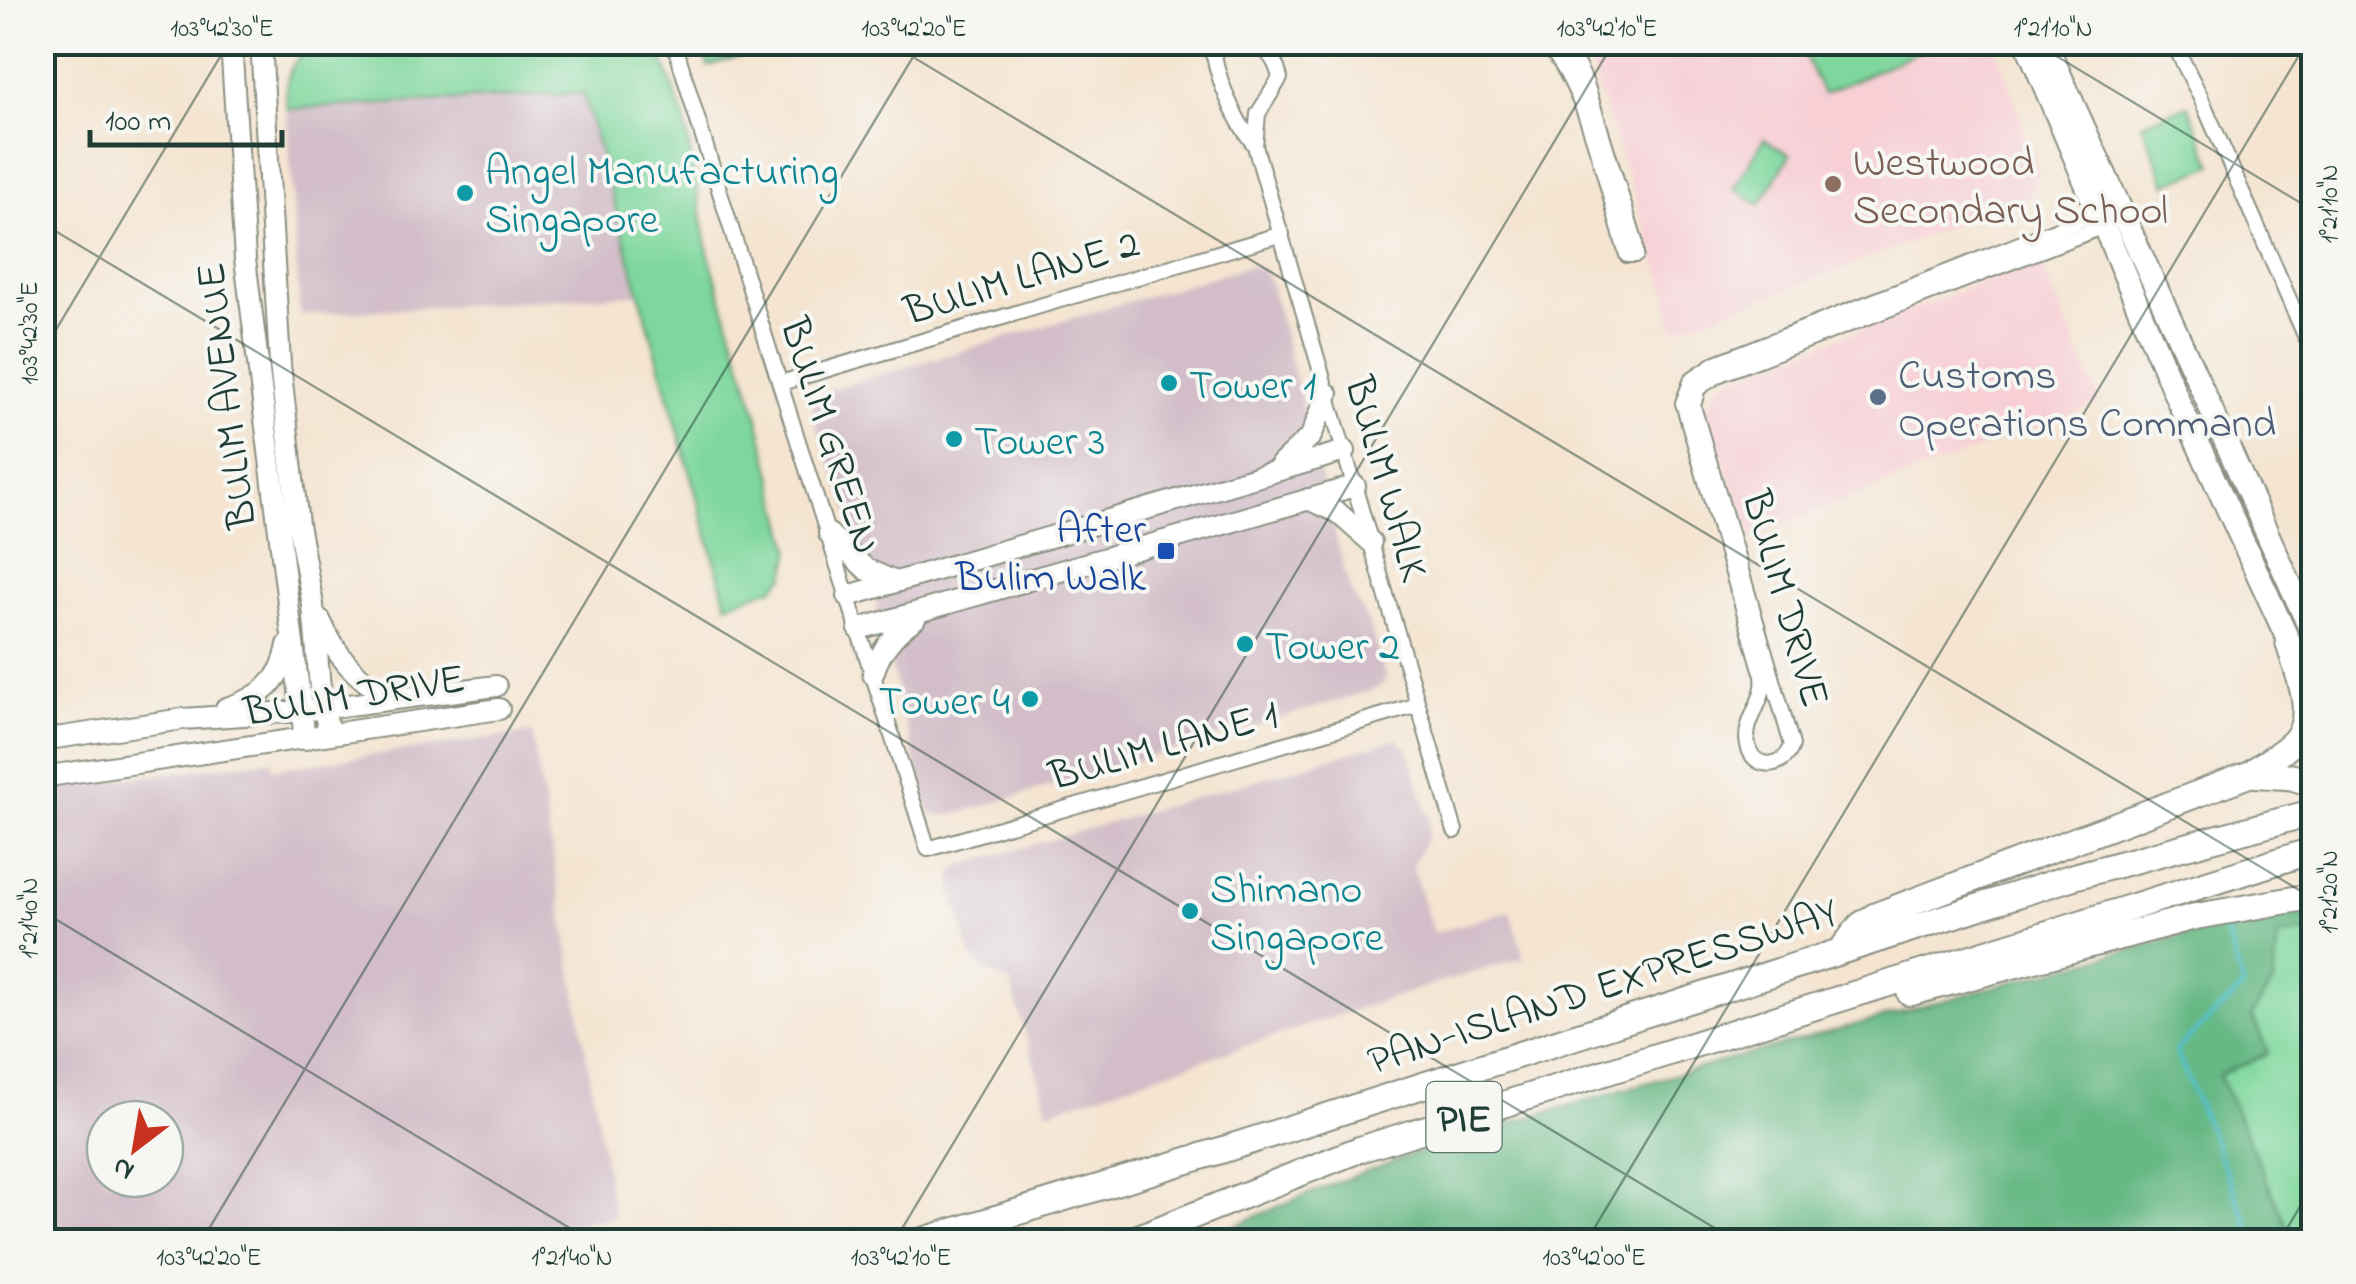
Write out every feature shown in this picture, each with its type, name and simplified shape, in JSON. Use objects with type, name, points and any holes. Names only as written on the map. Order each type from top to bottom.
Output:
[{"type":"highway","points":[[1843,948],[1861,925],[1875,916],[2250,774],[2297,738],[2305,699],[2302,641]]},
{"type":"highway","points":[[2250,774],[2292,776],[2314,784]]},
{"type":"highway","name":"PAN-ISLAND EXPRESSWAY","points":[[918,1242],[1219,1151],[2072,877],[2303,816]]},
{"type":"highway","name":"PAN-ISLAND EXPRESSWAY","points":[[1127,1242],[1358,1150],[2309,852]]},
{"type":"highway","points":[[2282,900],[2314,886]]},
{"type":"highway","points":[[1808,1009],[1880,1000],[2192,917],[2314,896]]},
{"type":"main road","points":[[2026,42],[2179,403],[2302,641]]},
{"type":"main road","points":[[2045,42],[2199,388],[2302,641],[2314,694]]},
{"type":"main road","points":[[2179,403],[2183,384],[2199,388]]},
{"type":"street","name":"BULIM AVENUE","points":[[231,42],[245,259],[305,739]]},
{"type":"street","name":"BULIM AVENUE","points":[[262,42],[280,364],[298,524],[313,605],[329,734]]},
{"type":"street","name":"BULIM GREEN","points":[[674,42],[742,270],[928,849]]},
{"type":"street","name":"BULIM WALK","points":[[1230,42],[1212,49],[1238,124],[1255,146],[1454,831]]},
{"type":"street","points":[[1244,42],[1258,44],[1276,60],[1280,78],[1258,114],[1255,146]]},
{"type":"street","points":[[1544,42],[1575,88],[1627,254],[1632,257],[1638,253],[1586,83],[1578,65],[1559,42]]},
{"type":"street","points":[[2173,42],[2314,356]]},
{"type":"street","points":[[2305,42],[2313,60]]},
{"type":"street","name":"BULIM DRIVE","points":[[2101,220],[1720,374],[1698,388],[1693,406],[1792,745],[1780,762],[1761,763],[1748,746],[1748,730],[1764,695],[1763,676],[1683,403],[1692,379],[1716,363],[2101,220]]},
{"type":"street","name":"BULIM LANE 2","points":[[781,383],[1282,234]]},
{"type":"street","points":[[1271,471],[1312,436],[1328,394]]},
{"type":"street","points":[[848,596],[1344,451]]},
{"type":"street","points":[[859,629],[1356,486]]},
{"type":"street","points":[[1308,499],[1338,512],[1371,542]]},
{"type":"street","points":[[828,534],[866,568],[896,582]]},
{"type":"street","points":[[313,605],[329,642],[346,667],[389,698]]},
{"type":"street","points":[[873,674],[877,660],[900,628],[928,609]]},
{"type":"street","points":[[183,719],[252,700],[278,677],[290,634]]},
{"type":"street","name":"BULIM DRIVE","points":[[42,740],[183,719],[302,711],[496,686],[499,709],[42,777]]},
{"type":"street","name":"BULIM LANE 1","points":[[928,849],[1418,705]]},
{"type":"shaded area","name":"Westwood Secondary School","points":[[1656,42],[1995,43],[2039,173],[2030,195],[1806,283],[1673,330],[1667,292],[1590,64],[1612,62]]},
{"type":"shaded area","points":[[583,93],[638,294],[300,315],[287,109]]},
{"type":"shaded area","name":"Customs Operations Command","points":[[2040,261],[2100,403],[1750,536],[1706,408],[1722,382]]},
{"type":"shaded area","points":[[1250,266],[1263,269],[1271,285],[1349,587],[1369,624],[1386,678],[1380,687],[1368,692],[953,815],[936,815],[928,810],[859,540],[812,414],[816,398],[832,389]]},
{"type":"shaded area","points":[[532,733],[614,1218],[499,1231],[454,1242],[82,1242],[43,1225],[43,789],[271,760],[273,769]]},
{"type":"shaded area","name":"Shimano Singapore","points":[[1396,739],[1409,750],[1429,819],[1428,836],[1412,865],[1433,933],[1510,911],[1524,958],[1048,1111],[1011,984],[982,968],[972,957],[951,888],[953,873],[961,866]]},
{"type":"green space","points":[[441,42],[657,43],[684,118],[708,252],[757,414],[791,551],[785,576],[773,588],[727,604],[583,93],[287,109],[291,68],[309,51]]},
{"type":"green space","points":[[701,42],[786,43],[708,66]]},
{"type":"green space","points":[[1799,43],[1937,43],[1823,94]]},
{"type":"green space","points":[[2188,105],[2213,165],[2166,184],[2142,123]]},
{"type":"green space","points":[[1764,139],[1790,155],[1760,205],[1734,189]]},
{"type":"green space","points":[[2313,906],[2313,932],[2278,936],[2273,983],[2252,1016],[2268,1053],[2219,1075],[2294,1241],[1232,1242],[1229,1229],[1347,1178],[1531,1117],[2135,948],[2274,911]]},
{"type":"green space","points":[[2313,932],[2313,1241],[2294,1241],[2219,1075],[2268,1053],[2252,1016],[2273,983],[2278,936]]},
{"type":"waterway","points":[[2223,924],[2244,987],[2176,1050],[2255,1242]]},
{"type":"place","name":"Westwood Secondary School","points":[[1833,184]]},
{"type":"place","name":"Angel Manufacturing Singapore","points":[[465,193]]},
{"type":"place","name":"Tower 1","points":[[1169,383]]},
{"type":"place","name":"Customs Operations Command","points":[[1878,397]]},
{"type":"place","name":"Tower 3","points":[[954,439]]},
{"type":"place","name":"After Bulim Walk","points":[[1166,551]]},
{"type":"place","name":"Tower 2","points":[[1245,644]]},
{"type":"place","name":"Tower 4","points":[[1030,699]]},
{"type":"place","name":"Shimano Singapore","points":[[1190,911]]}]
